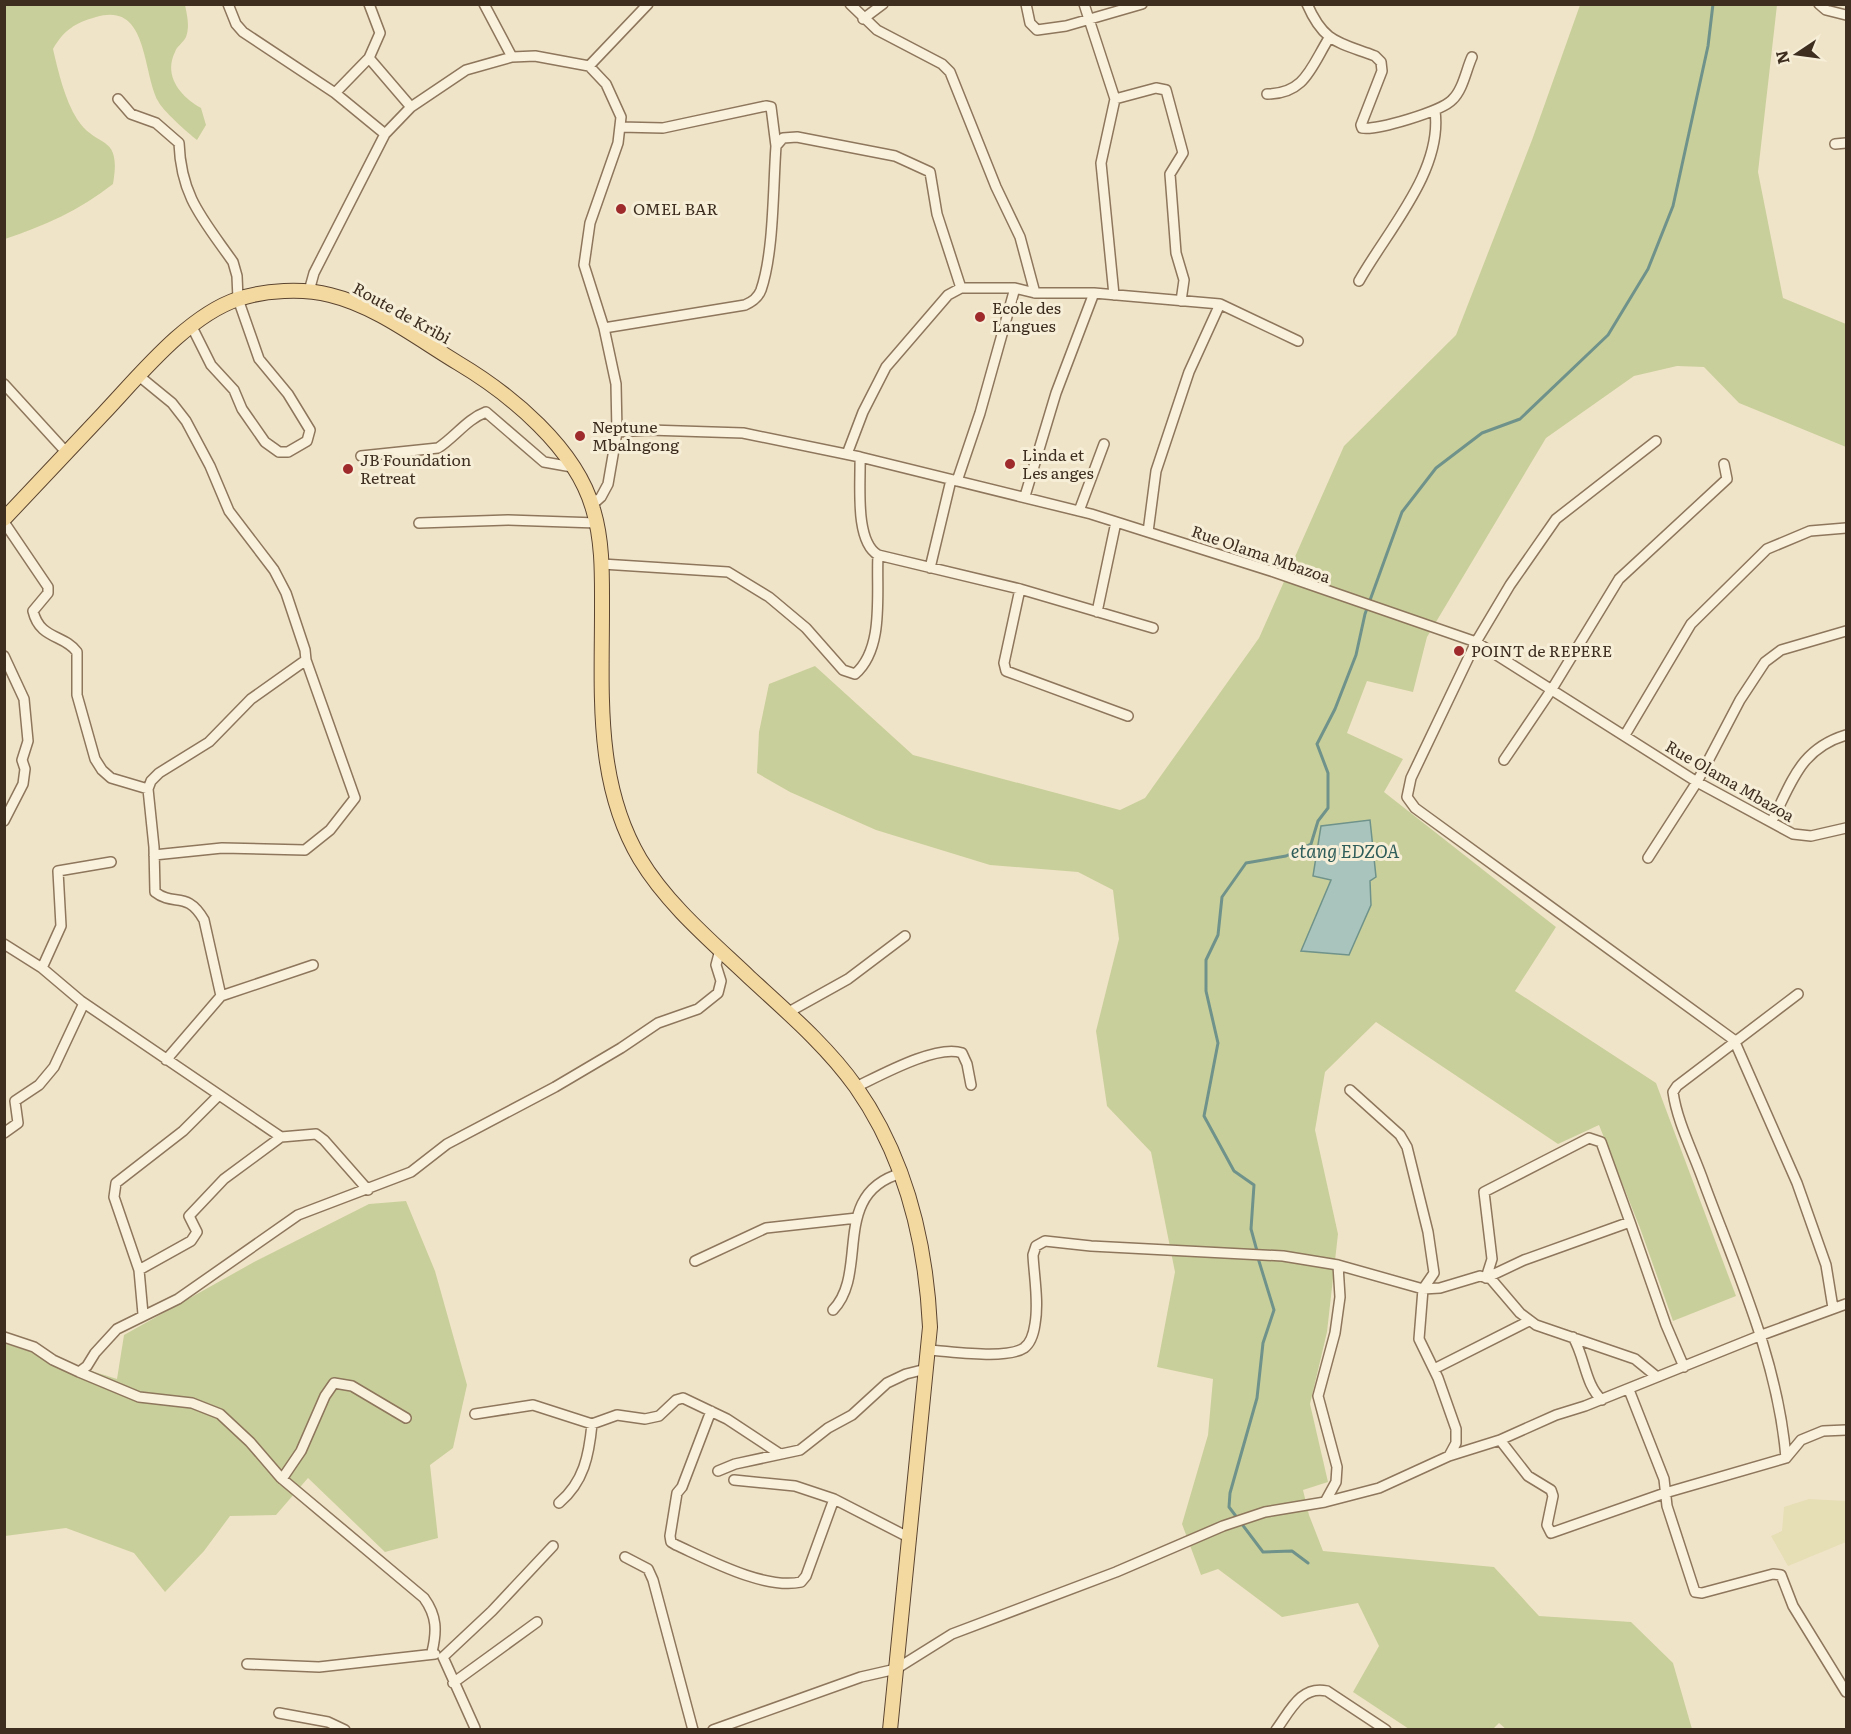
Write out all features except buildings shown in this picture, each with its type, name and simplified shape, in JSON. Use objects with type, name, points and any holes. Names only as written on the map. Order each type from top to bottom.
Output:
[{"type":"main road","name":"Route de Kribi","points":[[4,521],[139,376],[192,327],[238,299],[309,291],[335,296],[370,311],[495,386],[527,412],[572,466],[592,505],[597,523],[602,564],[602,714],[605,758],[624,825],[645,867],[675,904],[787,1013],[856,1087],[902,1173],[928,1286],[928,1350],[890,1730]]},
{"type":"street","points":[[228,4],[236,24],[243,32],[335,93],[385,135]]},
{"type":"street","points":[[335,93],[369,58],[380,33],[369,4]]},
{"type":"street","points":[[484,4],[512,57]]},
{"type":"street","points":[[589,66],[648,4]]},
{"type":"street","points":[[850,4],[877,30],[942,64],[950,72],[996,186],[1020,237],[1035,293]]},
{"type":"street","points":[[863,19],[883,4]]},
{"type":"street","points":[[1026,4],[1030,24],[1036,30],[1142,4]]},
{"type":"street","points":[[1084,4],[1115,99],[1101,163],[1114,295]]},
{"type":"street","points":[[1307,4],[1315,22],[1329,38],[1375,56],[1381,62],[1382,71],[1361,125],[1362,128],[1435,111],[1451,103],[1472,57]]},
{"type":"street","points":[[1819,4],[1826,10],[1846,15]]},
{"type":"street","points":[[1267,94],[1284,94],[1300,85],[1329,38]]},
{"type":"street","points":[[309,291],[314,273],[385,135],[411,107],[466,70],[512,57],[535,56],[589,66],[606,84],[615,98],[621,117],[618,143],[590,223],[584,265],[604,328],[616,384],[617,432],[608,484],[601,497],[592,505]]},
{"type":"street","points":[[369,58],[411,107]]},
{"type":"street","points":[[1115,99],[1156,88],[1166,90],[1183,153],[1170,174],[1176,253],[1184,280],[1181,301]]},
{"type":"street","points":[[117,99],[131,114],[156,123],[178,143],[185,189],[233,262],[237,276],[238,299],[259,359],[288,394],[310,430],[307,441],[288,452],[279,452],[265,442],[242,409],[234,390],[211,365],[192,327]]},
{"type":"street","points":[[604,328],[745,305],[755,300],[761,291],[770,237],[776,146],[771,107],[766,106],[663,128],[620,127]]},
{"type":"street","points":[[1359,281],[1403,214],[1436,141],[1435,111]]},
{"type":"street","points":[[776,146],[783,138],[796,137],[895,156],[930,172],[938,214],[961,288]]},
{"type":"street","points":[[1835,144],[1846,142]]},
{"type":"street","points":[[847,454],[863,412],[886,367],[948,295],[961,288],[1015,288],[1035,293],[1095,293],[1220,304],[1233,308],[1298,342]]},
{"type":"street","points":[[930,568],[954,481],[980,413],[1015,288]]},
{"type":"street","points":[[1025,496],[1056,393],[1095,293]]},
{"type":"street","points":[[1148,532],[1156,471],[1189,372],[1220,304]]},
{"type":"street","points":[[139,376],[172,403],[186,422],[210,466],[229,511],[274,570],[286,593],[306,660],[355,798],[330,830],[305,850],[222,848],[154,855]]},
{"type":"street","points":[[4,384],[67,453]]},
{"type":"street","points":[[361,456],[438,448],[476,416],[486,412],[544,462],[572,466]]},
{"type":"street","name":"Rue Olama Mbazoa","points":[[617,432],[649,430],[743,433],[847,454],[1025,496],[1274,572],[1360,604],[1476,642],[1696,782],[1793,834],[1811,836],[1846,828]]},
{"type":"street","points":[[1656,441],[1556,519],[1510,585],[1476,642],[1411,778],[1407,797],[1415,808],[1734,1041],[1797,1183],[1826,1264],[1833,1308]]},
{"type":"street","points":[[1079,511],[1104,444]]},
{"type":"street","points":[[860,457],[862,526],[866,543],[878,555],[1020,588],[1153,628]]},
{"type":"street","points":[[1504,760],[1552,689],[1619,579],[1727,479],[1724,464]]},
{"type":"street","points":[[419,523],[508,520],[597,523]]},
{"type":"street","points":[[4,521],[48,587],[48,593],[33,611],[34,616],[49,636],[74,648],[77,652],[77,695],[95,759],[111,778],[148,789]]},
{"type":"street","points":[[1097,612],[1116,522]]},
{"type":"street","points":[[1625,735],[1690,624],[1767,549],[1810,531],[1846,528]]},
{"type":"street","points":[[602,564],[728,572],[769,597],[806,628],[843,670],[851,674],[867,663],[875,636],[878,555]]},
{"type":"street","points":[[1020,588],[1004,663],[1006,671],[1128,716]]},
{"type":"street","points":[[1648,858],[1696,782],[1740,700],[1765,662],[1781,650],[1846,632]]},
{"type":"street","points":[[4,656],[24,699],[28,741],[22,760],[25,770],[23,784],[4,821]]},
{"type":"street","points":[[221,996],[204,920],[189,902],[159,896],[155,892],[148,789],[151,781],[159,772],[209,742],[251,699],[306,660]]},
{"type":"street","points":[[1772,821],[1803,761],[1814,750],[1846,735]]},
{"type":"street","points":[[42,969],[61,927],[58,871],[111,862]]},
{"type":"street","points":[[787,1013],[848,979],[905,936]]},
{"type":"street","points":[[4,944],[42,969],[84,1003],[281,1137]]},
{"type":"street","points":[[78,1372],[87,1366],[95,1353],[117,1329],[143,1314],[178,1299],[298,1215],[411,1172],[447,1144],[546,1092],[621,1048],[658,1023],[698,1009],[718,993],[721,981],[716,965],[720,950]]},
{"type":"street","points":[[166,1060],[221,996],[313,965]]},
{"type":"street","points":[[1786,1458],[1774,1386],[1746,1289],[1710,1199],[1673,1092],[1677,1086],[1734,1041],[1798,994]]},
{"type":"street","points":[[4,1132],[18,1123],[15,1101],[39,1085],[54,1067],[84,1003]]},
{"type":"street","points":[[856,1087],[917,1060],[951,1050],[962,1053],[967,1064],[971,1085]]},
{"type":"street","points":[[1350,1090],[1400,1135],[1407,1147],[1428,1232],[1434,1273],[1423,1289],[1419,1339],[1434,1369],[1456,1429],[1456,1443],[1449,1456]]},
{"type":"street","points":[[143,1314],[139,1270],[114,1197],[117,1183],[183,1131],[218,1096]]},
{"type":"street","points":[[139,1270],[191,1240],[198,1232],[189,1216],[224,1179],[281,1137],[316,1134],[368,1190]]},
{"type":"street","points":[[1486,1278],[1492,1259],[1484,1192],[1589,1138],[1601,1142],[1666,1325],[1684,1367]]},
{"type":"street","points":[[833,1310],[844,1293],[857,1218],[862,1203],[881,1181],[902,1173]]},
{"type":"street","points":[[695,1260],[766,1228],[857,1218]]},
{"type":"street","points":[[1486,1278],[1524,1260],[1630,1222]]},
{"type":"street","points":[[928,1350],[992,1353],[1012,1352],[1024,1348],[1032,1335],[1036,1321],[1033,1254],[1036,1246],[1045,1241],[1090,1246],[1283,1256],[1338,1264],[1404,1281],[1423,1289],[1440,1288],[1480,1276],[1491,1279],[1530,1321],[1635,1359],[1657,1377]]},
{"type":"street","points":[[1325,1502],[1336,1482],[1336,1467],[1318,1396],[1335,1333],[1340,1297],[1338,1264]]},
{"type":"street","points":[[712,1730],[861,1677],[896,1669],[952,1634],[1116,1572],[1223,1526],[1265,1512],[1325,1502],[1379,1488],[1449,1456],[1500,1440],[1556,1415],[1629,1390],[1760,1336],[1846,1304]]},
{"type":"street","points":[[1434,1369],[1530,1321]]},
{"type":"street","points":[[4,1337],[34,1347],[52,1360],[139,1397],[192,1403],[220,1414],[250,1442],[282,1479],[424,1598],[433,1610],[436,1634],[432,1652]]},
{"type":"street","points":[[1573,1337],[1582,1356],[1593,1392],[1602,1400]]},
{"type":"street","points":[[718,1470],[800,1450],[828,1428],[852,1415],[887,1383],[906,1374],[926,1369]]},
{"type":"street","points":[[282,1479],[301,1451],[325,1396],[334,1383],[352,1386],[406,1418]]},
{"type":"street","points":[[1629,1390],[1664,1479],[1667,1506],[1695,1592],[1702,1593],[1773,1574],[1782,1575],[1793,1606],[1846,1692]]},
{"type":"street","points":[[476,1414],[533,1405],[592,1424],[617,1415],[645,1419],[659,1416],[676,1400],[683,1398],[711,1411],[780,1454]]},
{"type":"street","points":[[711,1411],[682,1487],[677,1493],[671,1542],[718,1565],[776,1582],[801,1582],[806,1576],[834,1499]]},
{"type":"street","points":[[559,1503],[572,1493],[584,1473],[592,1424]]},
{"type":"street","points":[[1500,1440],[1528,1476],[1551,1490],[1553,1496],[1547,1525],[1551,1533],[1665,1493],[1786,1458],[1802,1440],[1823,1431],[1846,1430]]},
{"type":"street","points":[[734,1480],[775,1482],[834,1499],[908,1537]]},
{"type":"street","points":[[443,1657],[492,1611],[553,1546]]},
{"type":"street","points":[[625,1557],[648,1569],[653,1580],[693,1730]]},
{"type":"street","points":[[453,1683],[537,1623]]},
{"type":"street","points":[[247,1664],[319,1667],[432,1652],[443,1657],[474,1729]]},
{"type":"street","points":[[1276,1730],[1299,1698],[1308,1690],[1319,1689],[1327,1691],[1386,1730]]},
{"type":"street","points":[[279,1713],[328,1722],[345,1730]]},
{"type":"shaded area","points":[[1809,1499],[1846,1501],[1846,1542],[1788,1566],[1771,1536],[1782,1531],[1784,1507]]},
{"type":"green space","points":[[4,5],[185,5],[188,21],[187,33],[175,52],[171,69],[181,92],[201,108],[206,125],[197,140],[160,105],[140,41],[134,28],[125,19],[113,15],[96,17],[76,25],[57,42],[53,49],[55,58],[65,94],[77,119],[85,129],[111,149],[115,168],[113,184],[88,202],[61,216],[5,239]]},
{"type":"green space","points":[[1580,5],[1777,5],[1758,172],[1783,298],[1846,324],[1846,447],[1739,403],[1704,367],[1677,366],[1634,376],[1546,438],[1427,637],[1413,692],[1367,681],[1347,733],[1403,759],[1384,792],[1556,927],[1515,991],[1656,1083],[1736,1296],[1673,1321],[1640,1228],[1599,1125],[1558,1144],[1376,1022],[1325,1072],[1315,1130],[1338,1234],[1327,1332],[1310,1404],[1328,1482],[1303,1490],[1309,1515],[1323,1551],[1494,1567],[1539,1616],[1631,1622],[1673,1663],[1692,1729],[1507,1730],[1499,1723],[1493,1729],[1409,1729],[1353,1692],[1379,1646],[1358,1603],[1282,1617],[1218,1569],[1201,1575],[1182,1524],[1208,1435],[1213,1379],[1157,1367],[1175,1272],[1151,1152],[1107,1106],[1096,1031],[1119,939],[1113,890],[1078,872],[990,865],[876,830],[790,792],[757,773],[759,732],[769,684],[815,666],[913,755],[1120,810],[1145,798],[1259,638],[1344,446],[1456,335],[1532,140]]},
{"type":"green space","points":[[406,1201],[435,1271],[467,1385],[453,1448],[430,1465],[438,1538],[385,1552],[308,1478],[276,1515],[230,1516],[204,1551],[165,1592],[134,1553],[66,1528],[5,1536],[6,1344],[117,1379],[124,1335],[254,1262],[369,1204]]},
{"type":"water","name":"etang EDZOA","points":[[1370,820],[1376,877],[1370,881],[1371,905],[1349,955],[1301,951],[1331,880],[1313,876],[1321,826]]},
{"type":"waterway","points":[[1257,1251],[1251,1229],[1254,1185],[1234,1171],[1204,1116],[1218,1043],[1206,991],[1206,960],[1218,935],[1222,897],[1246,863],[1286,856],[1311,844],[1318,821],[1328,808],[1328,773],[1317,744],[1335,709],[1356,655],[1365,614],[1402,512],[1436,468],[1482,433],[1520,419],[1608,335],[1648,269],[1673,206],[1708,46],[1713,4]]},
{"type":"waterway","points":[[1258,1258],[1274,1310],[1263,1343],[1257,1398],[1230,1493],[1229,1507],[1263,1552],[1292,1551],[1308,1563]]},
{"type":"place","name":"OMEL BAR","points":[[621,209]]},
{"type":"place","name":"Ecole des Langues","points":[[980,317]]},
{"type":"place","name":"Neptune Mbalngong","points":[[580,436]]},
{"type":"place","name":"Linda et Les anges","points":[[1010,464]]},
{"type":"place","name":"JB Foundation Retreat","points":[[348,469]]},
{"type":"place","name":"POINT de REPERE","points":[[1459,651]]}]
